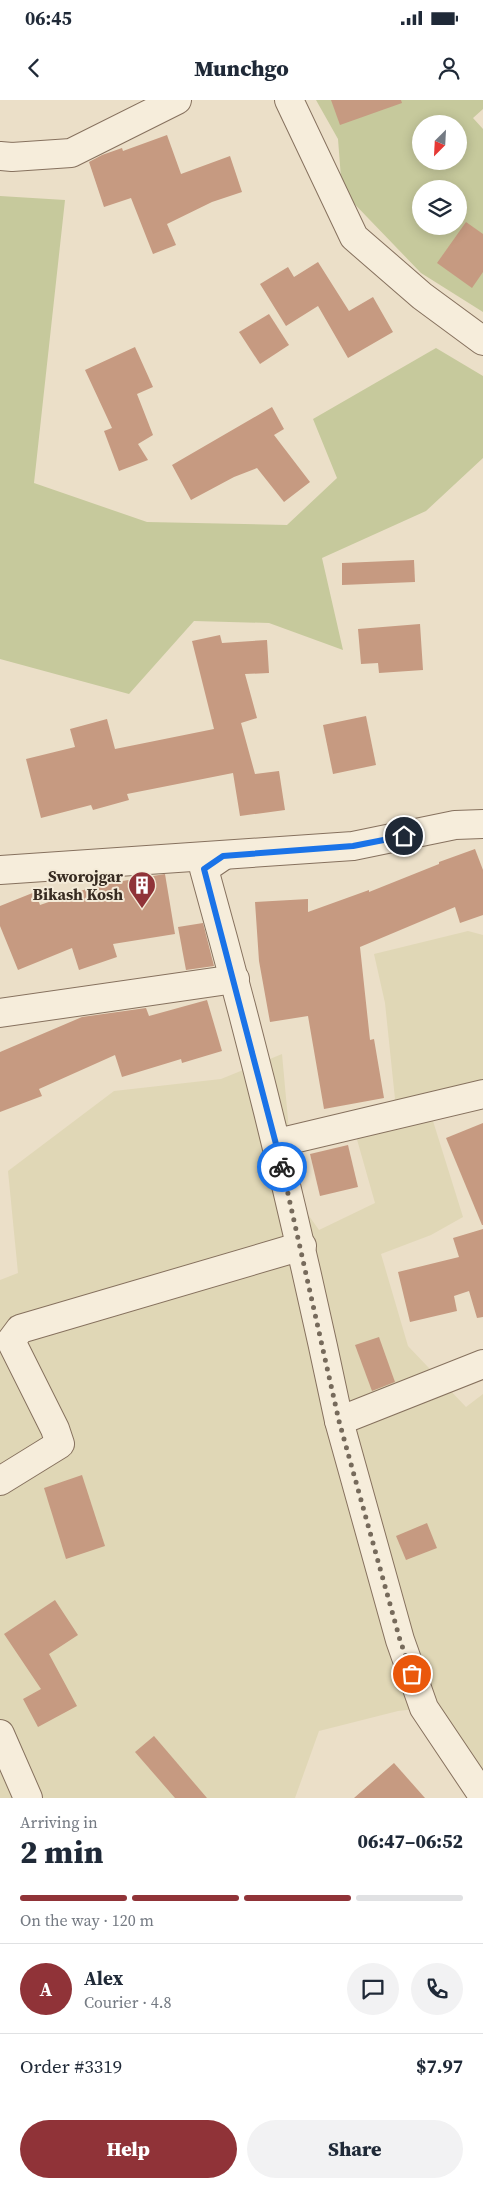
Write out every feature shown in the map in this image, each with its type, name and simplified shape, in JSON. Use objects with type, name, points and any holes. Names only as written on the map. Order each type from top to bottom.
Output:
[{"type":"street","points":[[0,156],[12,158],[71,153],[177,100]]},
{"type":"street","points":[[289,100],[354,237],[422,296],[483,341]]},
{"type":"street","points":[[0,870],[353,846],[455,825],[483,824]]},
{"type":"street","points":[[223,856],[204,869],[235,980],[302,1246],[339,1421],[400,1640],[424,1708],[483,1796]]},
{"type":"street","points":[[0,1013],[235,980]]},
{"type":"street","points":[[276,1143],[483,1094]]},
{"type":"street","points":[[0,1481],[60,1444],[55,1428],[11,1341],[20,1329],[302,1246]]},
{"type":"street","points":[[339,1421],[483,1364]]},
{"type":"street","points":[[0,1734],[28,1798]]},
{"type":"shaded area","points":[[468,931],[483,935],[483,1093],[433,1121],[463,1217],[431,1235],[381,1254],[408,1346],[466,1407],[483,1394],[483,1778],[424,1708],[398,1711],[319,1731],[295,1798],[0,1798],[0,1280],[18,1273],[8,1171],[114,1091],[221,1079],[282,1054],[295,1196],[319,1230],[375,1203],[356,1136],[395,1099],[385,1003],[374,954]]},
{"type":"green space","points":[[316,100],[483,100],[483,109],[473,118],[483,129],[483,312],[421,273],[342,191],[338,139]]},
{"type":"green space","points":[[0,196],[65,200],[34,483],[147,522],[287,525],[337,478],[313,419],[436,348],[483,376],[483,458],[426,511],[322,558],[343,650],[269,623],[194,621],[129,694],[0,659]]},
{"type":"building","points":[[331,100],[401,100],[402,103],[340,125]]},
{"type":"building","points":[[167,135],[181,174],[230,156],[242,192],[212,202],[167,224],[176,245],[153,254],[131,198],[104,207],[89,162],[122,148],[123,151]]},
{"type":"building","points":[[467,223],[483,234],[483,272],[472,288],[437,263],[457,235],[467,235]]},
{"type":"building","points":[[318,262],[349,311],[373,297],[393,332],[348,358],[318,306],[286,326],[260,284],[288,267],[294,277]]},
{"type":"building","points":[[269,314],[289,345],[260,364],[239,332]]},
{"type":"building","points":[[135,347],[153,387],[137,394],[153,435],[138,444],[148,460],[119,471],[104,431],[112,428],[85,370]]},
{"type":"building","points":[[272,407],[284,429],[274,435],[310,482],[284,502],[257,468],[234,477],[191,500],[172,465]]},
{"type":"building","points":[[414,560],[415,582],[342,585],[342,563]]},
{"type":"building","points":[[420,624],[423,670],[379,673],[378,663],[361,664],[358,629]]},
{"type":"building","points":[[220,635],[222,643],[267,640],[269,673],[245,674],[257,718],[241,723],[255,774],[279,771],[285,810],[240,816],[233,773],[127,794],[129,800],[93,810],[91,805],[41,818],[26,759],[75,747],[70,729],[107,719],[115,749],[214,729],[192,641]]},
{"type":"building","points":[[366,716],[376,765],[333,774],[323,725]]},
{"type":"building","points":[[475,849],[483,870],[483,915],[460,923],[455,907],[360,947],[370,1040],[374,1039],[384,1098],[324,1109],[308,1016],[270,1022],[259,961],[255,902],[308,899],[308,912],[369,890],[369,892]]},
{"type":"building","points":[[165,874],[175,934],[113,944],[117,957],[79,970],[72,948],[18,970],[0,926],[0,906],[35,892],[40,905],[98,885]]},
{"type":"building","points":[[203,923],[214,966],[186,970],[178,927]]},
{"type":"building","points":[[207,1000],[222,1051],[182,1063],[181,1059],[122,1077],[115,1055],[39,1089],[42,1096],[0,1112],[0,1052],[82,1017],[146,1008],[149,1016]]},
{"type":"building","points":[[483,1123],[483,1225],[482,1225],[446,1138]]},
{"type":"building","points":[[348,1145],[358,1187],[320,1196],[310,1154]]},
{"type":"building","points":[[483,1229],[483,1317],[477,1318],[469,1291],[454,1296],[457,1311],[410,1322],[398,1272],[459,1257],[453,1238]]},
{"type":"building","points":[[379,1337],[395,1382],[372,1391],[355,1345]]},
{"type":"building","points":[[82,1475],[105,1546],[66,1559],[44,1488]]},
{"type":"building","points":[[427,1523],[437,1548],[406,1560],[396,1536]]},
{"type":"building","points":[[55,1600],[78,1635],[49,1654],[77,1706],[38,1727],[23,1699],[41,1689],[4,1634]]},
{"type":"building","points":[[154,1736],[207,1798],[175,1798],[135,1752]]},
{"type":"building","points":[[394,1763],[425,1798],[354,1798]]},
{"type":"way so far","points":[[282,1167],[302,1246],[339,1421],[400,1640],[412,1674]]},
{"type":"place","name":"Sworojgar Bikash Kosh","points":[[142,909]]},
{"type":"route","points":[[282,1167],[235,980],[204,869],[223,856],[353,846],[404,836]]}]
